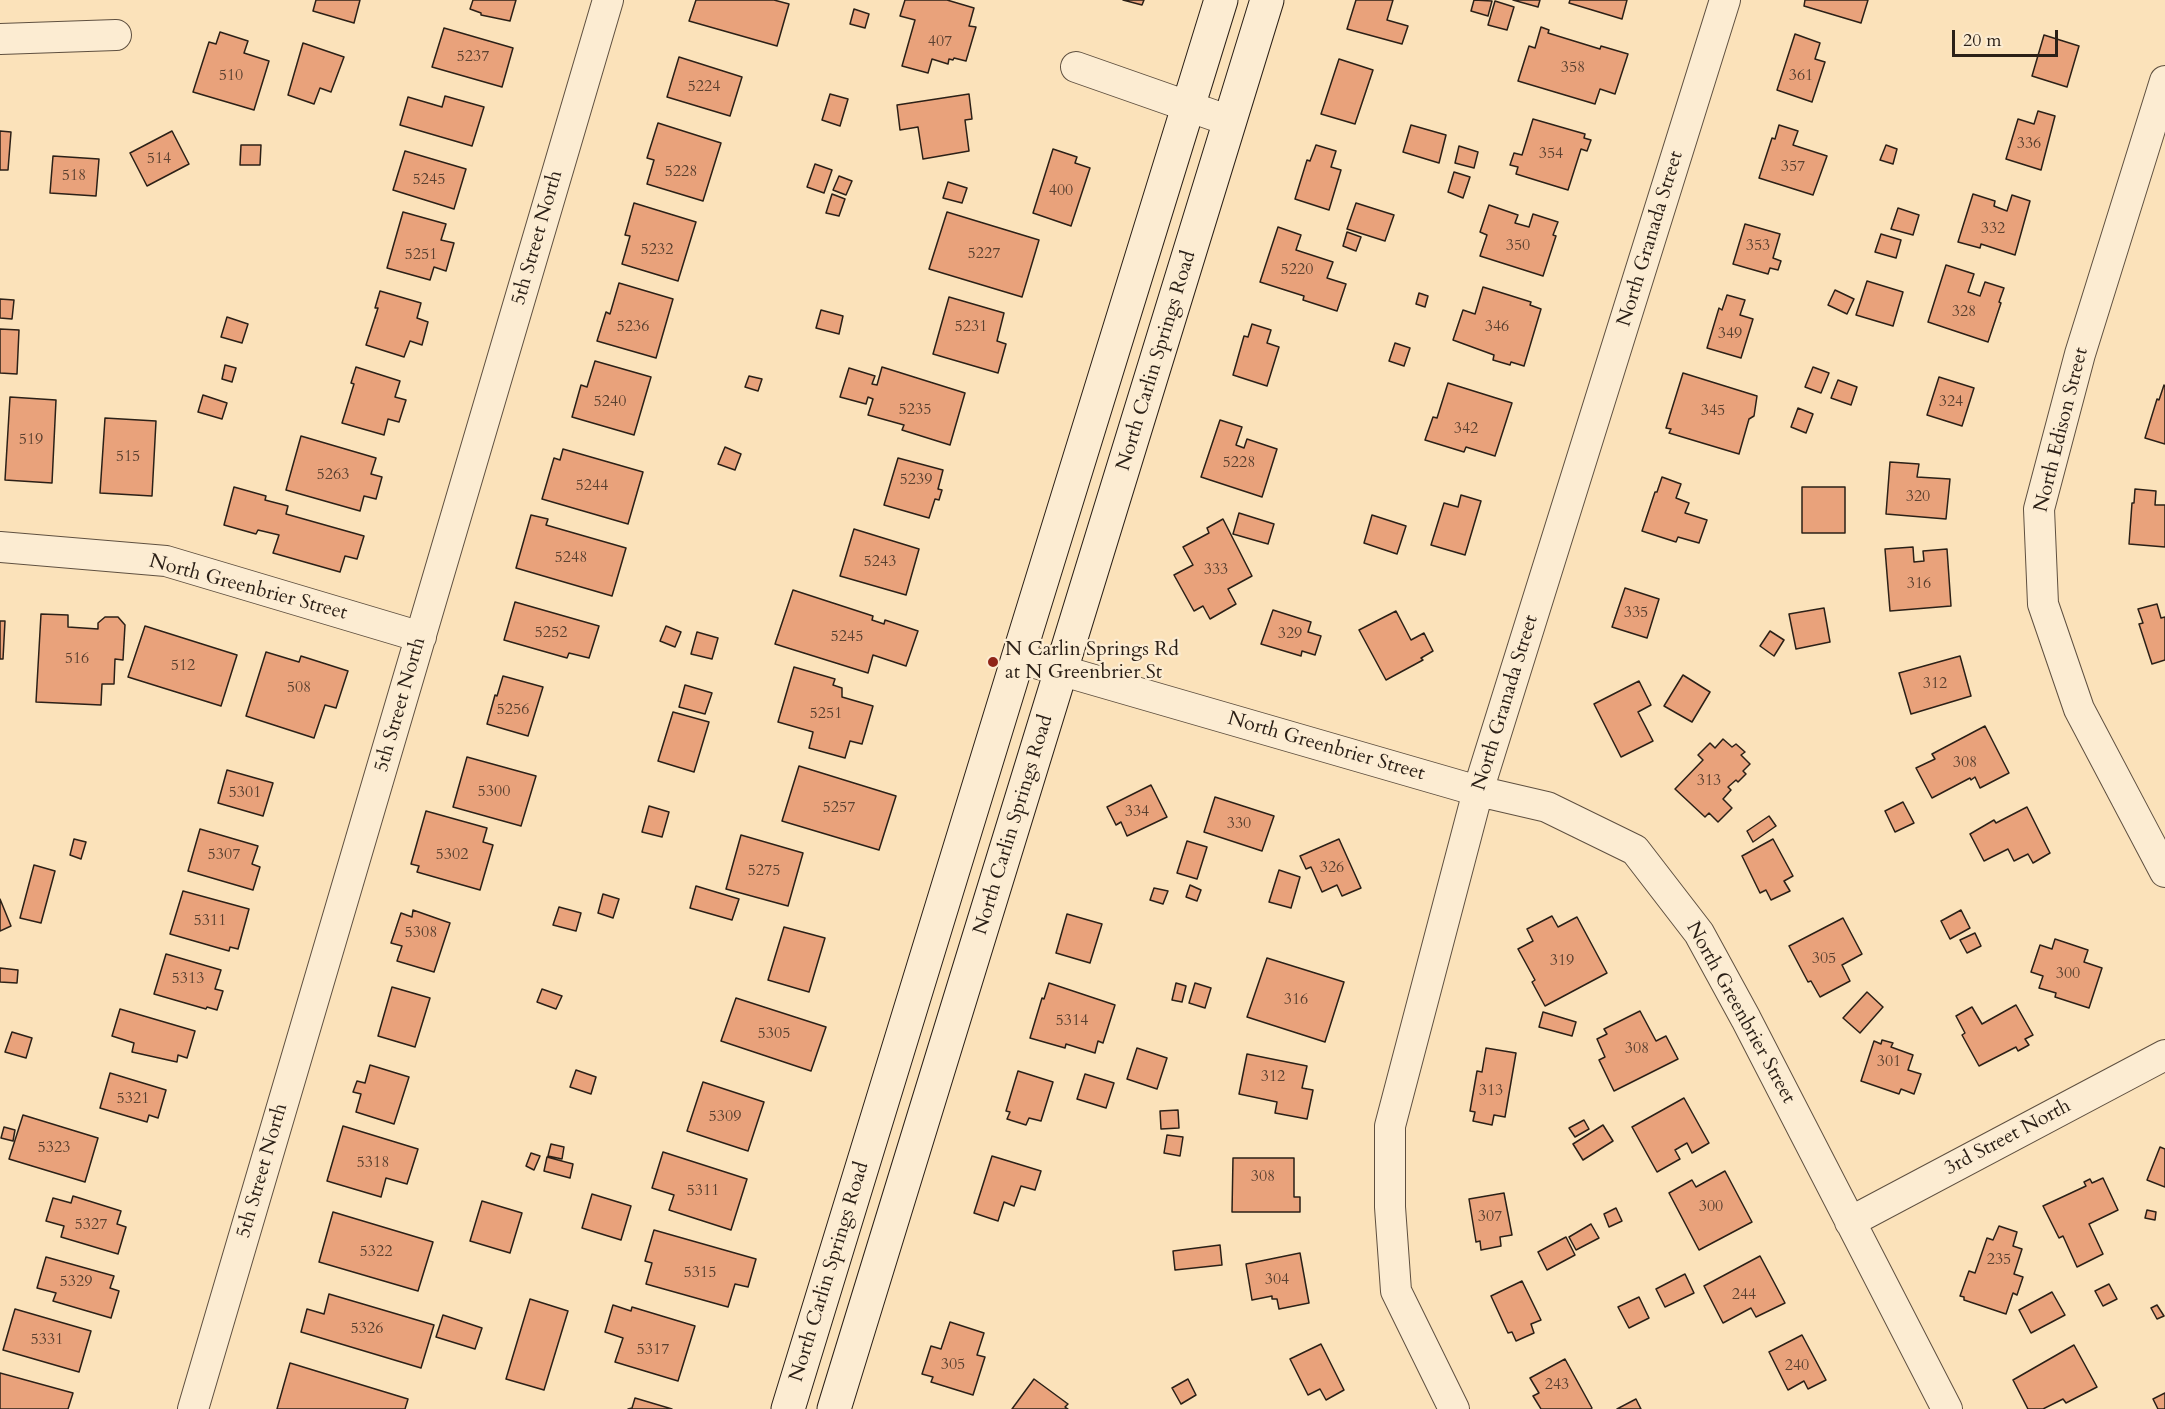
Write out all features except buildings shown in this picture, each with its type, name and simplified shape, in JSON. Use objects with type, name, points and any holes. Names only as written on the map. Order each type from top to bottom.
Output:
[{"type":"main road","name":"North Carlin Springs Road","points":[[788,1409],[1221,0]]},
{"type":"main road","name":"North Carlin Springs Road","points":[[834,1409],[1268,0]]},
{"type":"street","name":"5th Street North","points":[[193,1409],[608,0]]},
{"type":"street","name":"North Granada Street","points":[[1454,1409],[1396,1291],[1390,1207],[1390,1125],[1478,791],[1725,0]]},
{"type":"street","points":[[0,39],[116,35]]},
{"type":"street","points":[[1076,67],[1230,121]]},
{"type":"street","name":"North Edison Street","points":[[2165,81],[2080,354],[2039,509],[2043,604],[2076,699],[2165,872]]},
{"type":"street","name":"North Greenbrier Street","points":[[0,547],[166,561],[421,637]]},
{"type":"street","name":"North Greenbrier Street","points":[[1018,658],[1478,791],[1547,807],[1635,850],[1699,933],[1947,1409]]},
{"type":"street","name":"3rd Street North","points":[[1850,1222],[2165,1055]]},
{"type":"place","name":"N Carlin Springs Rd at N Greenbrier St","points":[[993,662]]}]
